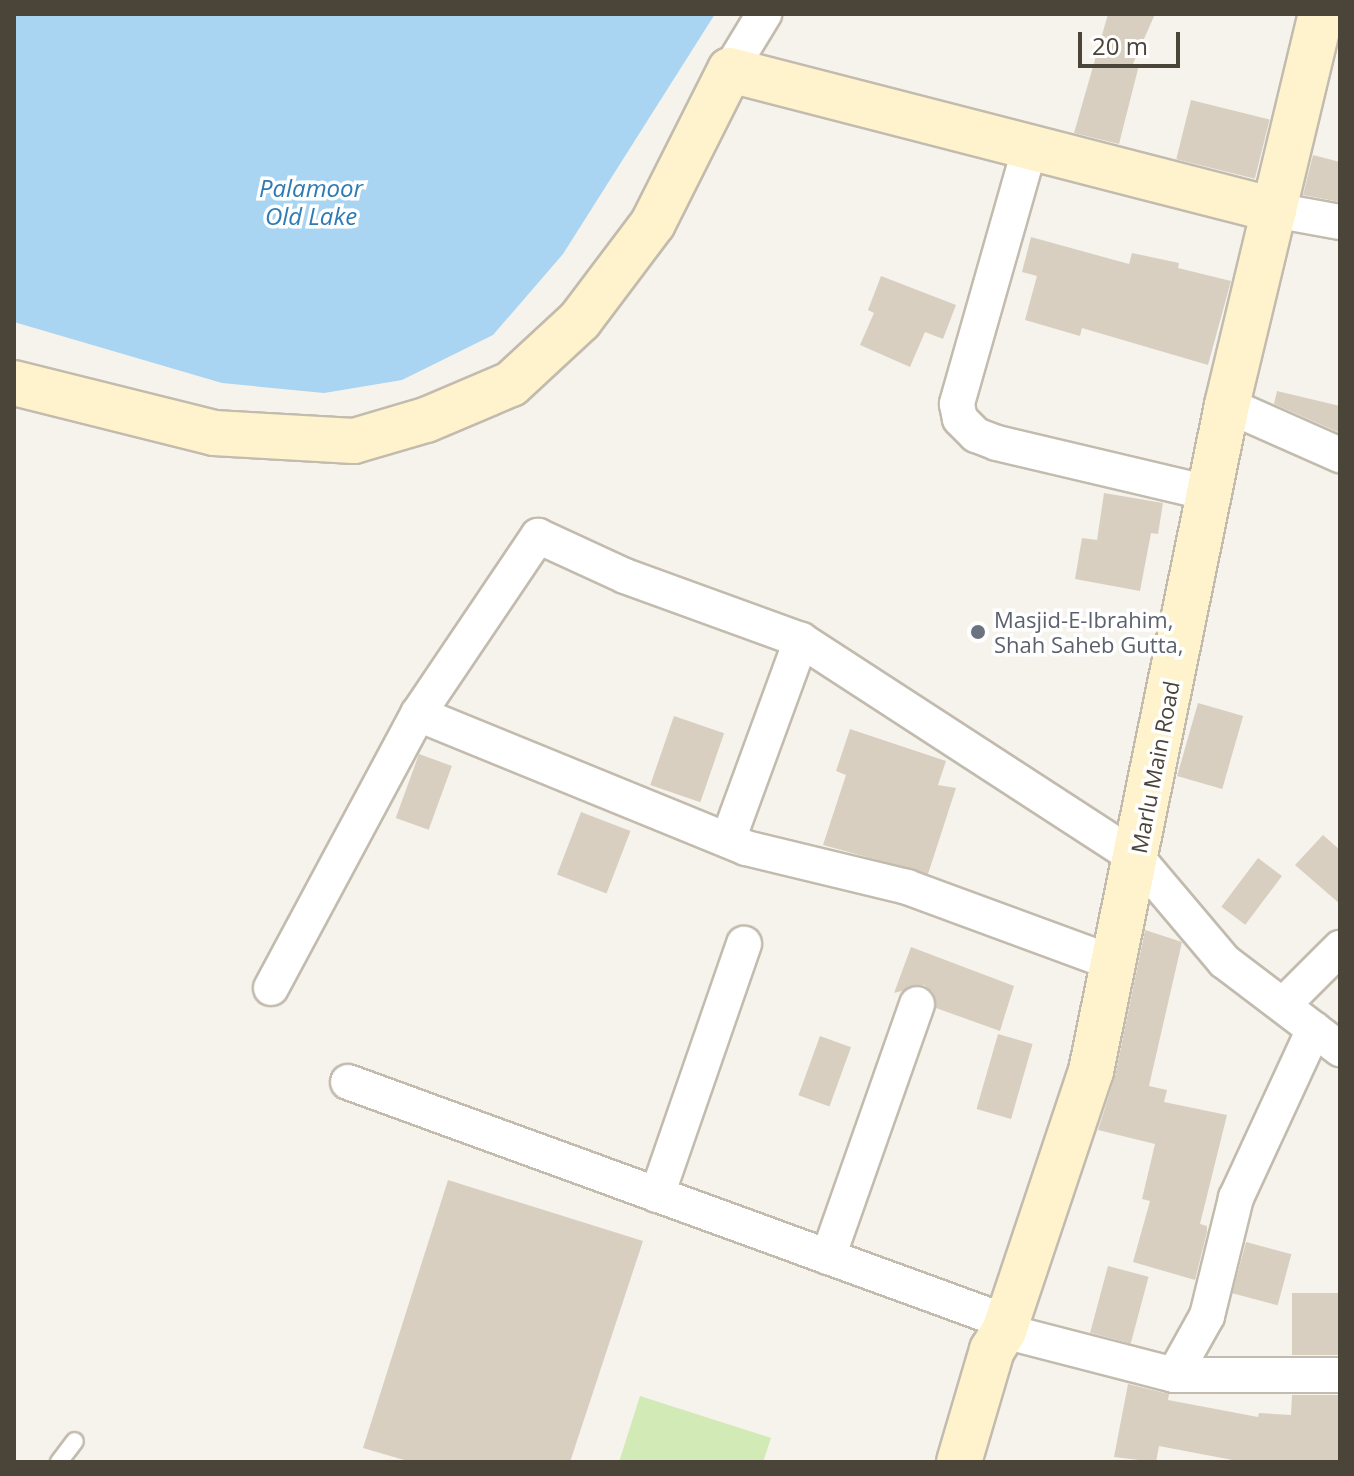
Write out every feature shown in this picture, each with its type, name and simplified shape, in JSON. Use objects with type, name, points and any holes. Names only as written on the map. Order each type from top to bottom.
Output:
[{"type":"street","points":[[14,383],[214,433],[354,441],[426,420],[511,384],[580,320],[653,223],[730,70],[764,14]]},
{"type":"street","name":"Marlu Main Road","points":[[959,1462],[992,1350],[1005,1327],[1091,1071],[1137,858],[1227,405],[1321,14]]},
{"type":"street","points":[[730,70],[1274,210],[1340,222]]},
{"type":"street","points":[[1030,147],[957,404],[960,419],[976,435],[997,443],[1209,493]]},
{"type":"street","points":[[1227,405],[1340,455]]},
{"type":"street","points":[[271,988],[418,714],[538,536],[625,576],[801,640],[1137,858],[1224,961],[1327,1039],[1236,1198],[1207,1316],[1174,1375]]},
{"type":"street","points":[[728,840],[801,640]]},
{"type":"street","points":[[418,714],[728,840],[907,887],[1114,963]]},
{"type":"street","points":[[657,1195],[744,944]]},
{"type":"street","points":[[1283,1005],[1340,948]]},
{"type":"street","points":[[828,1257],[917,1004]]},
{"type":"street","points":[[348,1082],[828,1257],[1005,1327],[1174,1375],[1340,1375]]},
{"type":"lane","points":[[59,1462],[75,1441]]},
{"type":"green space","points":[[640,1396],[771,1438],[763,1462],[619,1462]]},
{"type":"water","name":"Palamoor Old Lake","points":[[14,14],[715,14],[563,254],[493,335],[402,380],[324,393],[222,383],[14,322]]},
{"type":"building","points":[[1108,14],[1155,14],[1133,64],[1139,65],[1119,144],[1074,133]]},
{"type":"building","points":[[1191,100],[1270,120],[1255,179],[1176,159]]},
{"type":"building","points":[[1313,155],[1340,162],[1340,202],[1303,195]]},
{"type":"building","points":[[1031,237],[1129,264],[1132,253],[1179,263],[1178,268],[1231,281],[1208,365],[1082,328],[1080,336],[1025,320],[1037,276],[1022,272]]},
{"type":"building","points":[[881,276],[956,305],[943,339],[925,332],[910,367],[860,345],[874,313],[868,310]]},
{"type":"building","points":[[1277,391],[1340,406],[1340,433],[1274,404]]},
{"type":"building","points":[[1104,493],[1163,503],[1158,534],[1151,533],[1140,591],[1075,579],[1082,538],[1097,540]]},
{"type":"building","points":[[1198,703],[1243,716],[1222,789],[1177,776]]},
{"type":"building","points":[[674,716],[724,733],[700,802],[650,785]]},
{"type":"building","points":[[850,729],[946,761],[938,785],[956,788],[928,874],[823,845],[846,775],[836,771]]},
{"type":"building","points":[[419,754],[452,766],[429,830],[396,818]]},
{"type":"building","points":[[581,812],[630,831],[606,894],[557,875]]},
{"type":"building","points":[[1323,835],[1340,850],[1340,904],[1295,865]]},
{"type":"building","points":[[1258,858],[1282,876],[1245,925],[1221,907]]},
{"type":"building","points":[[1145,930],[1182,942],[1149,1086],[1167,1090],[1164,1102],[1227,1115],[1200,1224],[1207,1226],[1207,1232],[1195,1280],[1133,1262],[1150,1201],[1142,1199],[1155,1144],[1098,1130],[1115,1076]]},
{"type":"building","points":[[911,947],[1014,986],[1000,1031],[936,1008],[933,992],[924,985],[894,993]]},
{"type":"building","points":[[998,1034],[1033,1044],[1011,1119],[977,1109]]},
{"type":"building","points":[[820,1036],[851,1047],[829,1106],[798,1095]]},
{"type":"building","points":[[448,1180],[643,1241],[570,1462],[411,1462],[363,1448]]},
{"type":"building","points":[[1246,1242],[1291,1254],[1278,1305],[1232,1293]]},
{"type":"building","points":[[1108,1266],[1149,1277],[1131,1344],[1090,1333]]},
{"type":"building","points":[[1292,1293],[1340,1293],[1340,1355],[1292,1355]]},
{"type":"building","points":[[1128,1384],[1169,1394],[1168,1400],[1258,1417],[1259,1413],[1291,1415],[1292,1395],[1340,1395],[1340,1462],[1243,1462],[1159,1446],[1156,1462],[1114,1457]]},
{"type":"place","name":"Masjid-E-Ibrahim, Shah Saheb Gutta,","points":[[978,632]]}]
